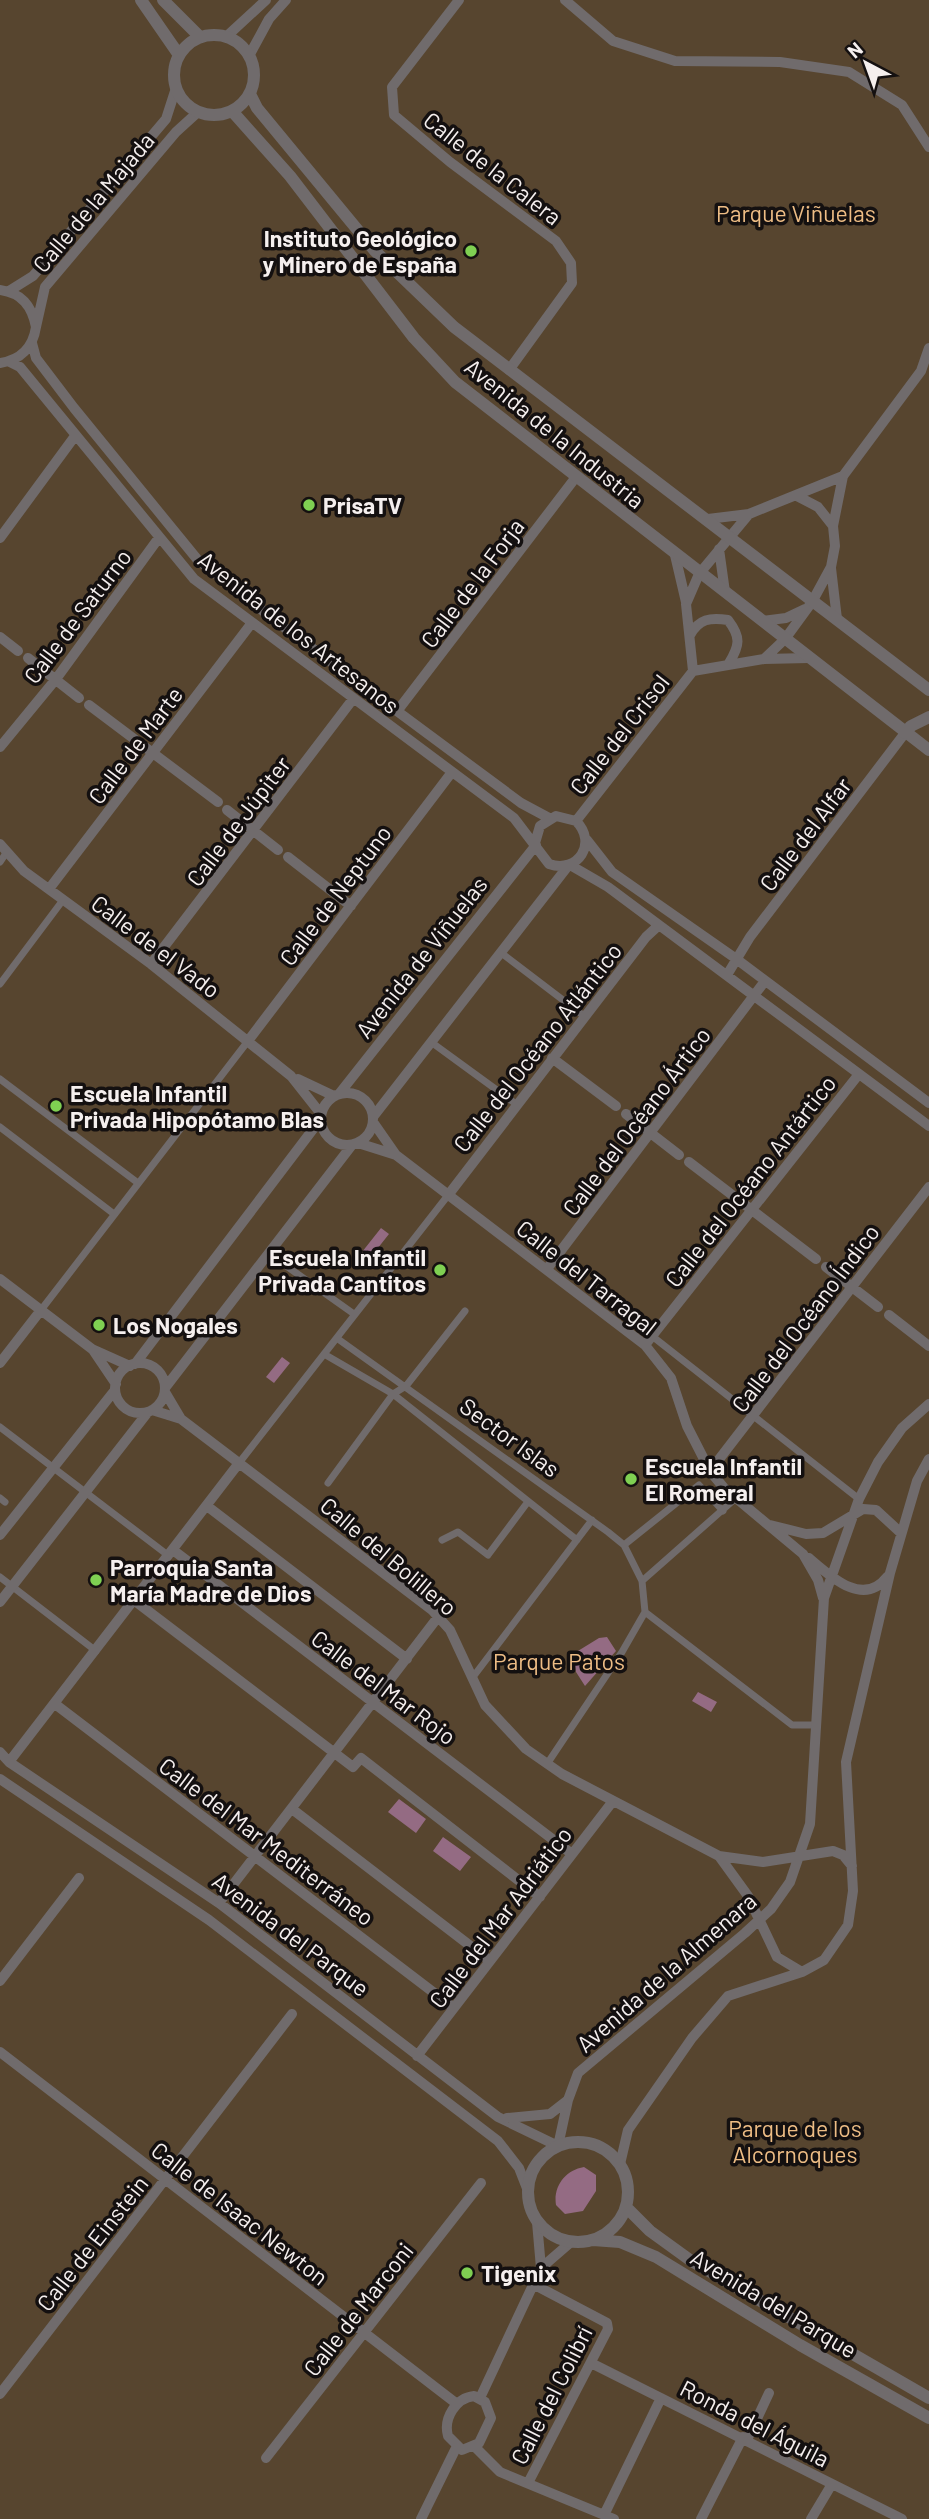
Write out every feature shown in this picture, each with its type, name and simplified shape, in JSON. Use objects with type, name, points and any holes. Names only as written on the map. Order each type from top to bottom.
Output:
[{"type":"street","points":[[141,0],[179,55]]},
{"type":"street","points":[[163,0],[200,37]]},
{"type":"street","points":[[227,36],[266,0]]},
{"type":"street","points":[[250,54],[269,19],[286,0]]},
{"type":"street","name":"Calle de la Calera","points":[[459,0],[392,87],[394,115],[450,162],[556,242],[571,262],[572,283],[509,370]]},
{"type":"street","points":[[565,0],[613,41],[675,61],[780,62],[849,72],[902,105],[929,146]]},
{"type":"street","points":[[227,36],[250,54],[255,81],[250,94],[232,111],[221,115],[198,112],[188,106],[176,88],[174,77],[179,55],[200,37],[227,36]]},
{"type":"street","name":"Calle de la Majada","points":[[4,291],[33,276],[166,119],[176,88]]},
{"type":"street","name":"Avenida de la Industria","points":[[250,94],[257,108],[375,251],[454,327],[730,537],[810,605],[837,619],[929,691]]},
{"type":"street","name":"Avenida de la Industria","points":[[232,111],[290,176],[414,338],[455,382],[929,750]]},
{"type":"street","name":"Calle de la Majada","points":[[32,343],[46,287],[176,132],[198,112]]},
{"type":"street","points":[[4,291],[28,304],[36,327]]},
{"type":"street","points":[[5,362],[26,351],[32,343]]},
{"type":"street","name":"Avenida de los Artesanos","points":[[32,343],[36,358],[74,408],[197,559],[281,625],[521,803],[550,818]]},
{"type":"street","points":[[837,619],[831,568],[835,546],[834,526],[843,476],[921,371],[929,348]]},
{"type":"street","name":"Avenida de los Artesanos","points":[[5,362],[20,367],[158,539],[194,579],[514,818],[535,844]]},
{"type":"street","points":[[0,538],[75,436]]},
{"type":"street","points":[[708,520],[749,514],[843,476]]},
{"type":"street","name":"Calle de la Forja","points":[[398,710],[576,477]]},
{"type":"street","points":[[797,496],[818,507],[834,526]]},
{"type":"street","points":[[686,604],[699,574],[749,514]]},
{"type":"street","name":"Calle de Saturno","points":[[0,747],[56,679],[158,539]]},
{"type":"street","points":[[719,548],[726,594]]},
{"type":"street","points":[[675,555],[686,604],[693,671],[764,659],[809,658]]},
{"type":"street","points":[[764,659],[785,639],[810,605],[831,568]]},
{"type":"street","points":[[762,621],[786,618],[810,605]]},
{"type":"street","points":[[690,635],[696,625],[711,617],[727,620],[738,632],[739,648],[729,663]]},
{"type":"street","name":"Calle de Marte","points":[[49,889],[251,624]]},
{"type":"street","points":[[0,637],[18,651]]},
{"type":"street","points":[[28,658],[79,698]]},
{"type":"street","name":"Calle del Crisol","points":[[576,821],[693,671]]},
{"type":"street","name":"Calle de Júpiter","points":[[151,964],[255,832],[353,699]]},
{"type":"street","points":[[89,705],[218,802]]},
{"type":"street","points":[[905,733],[911,726],[929,717]]},
{"type":"street","name":"Calle del Alfar","points":[[735,958],[905,733]]},
{"type":"street","name":"Calle de Neptuno","points":[[248,1041],[452,772]]},
{"type":"street","points":[[227,810],[278,850]]},
{"type":"street","points":[[929,1103],[735,958],[612,872],[576,821],[563,816],[550,818],[537,831],[535,844],[538,853],[549,864],[569,865],[608,887],[929,1126]]},
{"type":"street","points":[[0,1602],[150,1411],[268,1253],[355,1144],[368,1134],[373,1120],[500,952],[569,865],[584,853],[587,840]]},
{"type":"street","name":"Calle de el Vado","points":[[0,844],[3,858],[151,964],[291,1076]]},
{"type":"street","name":"Avenida de Viñuelas","points":[[336,1095],[535,844]]},
{"type":"street","points":[[288,857],[351,906]]},
{"type":"street","points":[[0,984],[63,900]]},
{"type":"street","name":"Calle del Océano Atlántico","points":[[449,1194],[652,929],[659,926]]},
{"type":"street","points":[[500,952],[584,1016]]},
{"type":"street","points":[[727,975],[735,958]]},
{"type":"street","points":[[754,996],[765,981]]},
{"type":"street","name":"Calle del Océano Ártico","points":[[547,1269],[652,1134],[754,996]]},
{"type":"street","points":[[2,1356],[41,1310],[248,1041]]},
{"type":"street","points":[[431,1042],[516,1104]]},
{"type":"street","points":[[552,1058],[616,1106]]},
{"type":"street","name":"Calle del Océano Antártico","points":[[648,1340],[859,1074]]},
{"type":"street","points":[[291,1076],[336,1095],[361,1097],[368,1103],[373,1120]]},
{"type":"street","points":[[291,1076],[321,1117],[329,1139],[336,1143],[355,1144]]},
{"type":"street","points":[[0,1079],[138,1183]]},
{"type":"street","points":[[0,1535],[116,1387],[123,1370],[133,1365],[336,1095]]},
{"type":"street","points":[[626,1114],[679,1155]]},
{"type":"street","name":"Calle del Tarragal","points":[[373,1120],[396,1155],[547,1269],[648,1340],[671,1378],[687,1426],[710,1471],[736,1498],[831,1577]]},
{"type":"street","points":[[0,1127],[114,1214]]},
{"type":"street","name":"Calle del Tarragal","points":[[355,1144],[396,1155]]},
{"type":"street","points":[[689,1162],[816,1259]]},
{"type":"street","name":"Calle del Océano Índico","points":[[710,1471],[929,1187]]},
{"type":"street","points":[[9,1762],[449,1194]]},
{"type":"street","points":[[268,1253],[354,1314]]},
{"type":"street","points":[[826,1267],[878,1307]]},
{"type":"street","points":[[0,1279],[92,1349],[133,1365],[153,1367],[160,1373],[165,1390],[181,1419]]},
{"type":"street","points":[[328,1483],[393,1394],[406,1386],[465,1311]]},
{"type":"street","points":[[889,1315],[929,1346]]},
{"type":"street","name":"Sector Islas","points":[[338,1339],[624,1545],[642,1580],[645,1612]]},
{"type":"street","points":[[648,1340],[753,1416],[859,1499]]},
{"type":"street","points":[[92,1349],[116,1387],[123,1406],[132,1412],[150,1411],[181,1419]]},
{"type":"street","name":"Sector Islas","points":[[324,1354],[393,1394],[577,1540]]},
{"type":"street","name":"Avenida de la Almenara","points":[[558,2146],[568,2100],[578,2073],[758,1921],[790,1882],[810,1824],[824,1598],[859,1499],[878,1461],[902,1428],[929,1404]]},
{"type":"street","name":"Calle del Bolillero","points":[[181,1419],[438,1617],[450,1630],[485,1705],[504,1728],[547,1764],[719,1856]]},
{"type":"street","points":[[0,1427],[171,1553]]},
{"type":"street","points":[[620,2164],[628,2130],[692,2038],[728,1996],[802,1972],[824,1960],[848,1925],[853,1891],[846,1762],[890,1573],[917,1481],[929,1459]]},
{"type":"street","points":[[624,1545],[699,1485],[723,1511]]},
{"type":"street","points":[[642,1580],[736,1498]]},
{"type":"street","name":"Sector Islas","points":[[442,1540],[458,1532],[488,1555],[527,1503]]},
{"type":"street","points":[[207,1506],[407,1659]]},
{"type":"street","points":[[768,1525],[814,1533],[823,1532],[863,1510],[876,1510],[901,1533]]},
{"type":"street","points":[[473,1677],[592,1520]]},
{"type":"street","name":"Calle del Mar Rojo","points":[[171,1553],[572,1854]]},
{"type":"street","name":"Calle del Tarragal","points":[[803,1554],[818,1580],[824,1598]]},
{"type":"street","points":[[831,1577],[846,1587],[864,1591],[882,1584],[890,1573]]},
{"type":"street","points":[[0,1577],[96,1651]]},
{"type":"street","points":[[135,1601],[353,1767],[361,1758],[540,1897]]},
{"type":"street","points":[[547,1764],[622,1653],[645,1612],[792,1725],[816,1725]]},
{"type":"street","points":[[219,1903],[438,1617]]},
{"type":"street","name":"Calle del Mar Mediterráneo","points":[[55,1704],[454,2008]]},
{"type":"street","name":"Avenida del Parque","points":[[0,1752],[9,1762],[219,1903],[498,2117],[558,2146]]},
{"type":"street","name":"Avenida del Parque","points":[[0,1779],[209,1920],[498,2141],[519,2168],[528,2191]]},
{"type":"street","name":"Calle del Mar Adriático","points":[[416,2056],[613,1801]]},
{"type":"street","points":[[292,1809],[491,1961]]},
{"type":"street","points":[[719,1856],[763,1862],[833,1851],[843,1855],[852,1867]]},
{"type":"street","points":[[719,1856],[748,1896],[777,1957],[802,1972]]},
{"type":"street","points":[[0,1981],[79,1878]]},
{"type":"street","name":"Calle de Einstein","points":[[0,2394],[292,2014]]},
{"type":"street","name":"Calle de Isaac Newton","points":[[0,2052],[457,2404]]},
{"type":"street","points":[[498,2117],[516,2119],[550,2114],[568,2100]]},
{"type":"street","points":[[584,2142],[598,2146],[620,2164],[626,2177],[626,2207],[619,2221],[607,2233],[593,2240],[571,2242],[549,2234],[537,2222],[530,2207],[528,2191],[536,2165],[558,2146],[584,2142]]},
{"type":"street","name":"Calle de Marconi","points":[[266,2458],[481,2183]]},
{"type":"street","name":"Avenida del Parque","points":[[626,2207],[649,2231],[690,2260],[929,2398]]},
{"type":"street","points":[[537,2222],[541,2268]]},
{"type":"street","name":"Avenida del Parque","points":[[593,2240],[620,2242],[656,2257],[800,2345],[929,2418]]},
{"type":"street","points":[[480,2398],[541,2268],[571,2242]]},
{"type":"street","name":"Calle del Colibrí","points":[[528,2483],[608,2329],[607,2323],[533,2284]]},
{"type":"street","name":"Ronda del Águila","points":[[591,2363],[902,2519]]},
{"type":"street","points":[[701,2519],[769,2393]]},
{"type":"street","points":[[469,2396],[480,2398],[488,2407],[491,2418],[484,2436],[474,2447],[457,2448],[446,2430],[457,2404],[469,2396]]},
{"type":"street","points":[[474,2447],[500,2472],[609,2517],[661,2398]]},
{"type":"street","points":[[421,2519],[457,2448]]},
{"type":"street","points":[[811,2519],[832,2484]]},
{"type":"green space","points":[[0,0],[929,0],[929,2519],[0,2519]]},
{"type":"shaded area","points":[[381,1228],[389,1234],[370,1258],[362,1252]]},
{"type":"shaded area","points":[[282,1357],[290,1363],[274,1383],[266,1377]]},
{"type":"shaded area","points":[[607,1637],[616,1651],[585,1686],[576,1672],[573,1654],[599,1638]]},
{"type":"shaded area","points":[[698,1692],[717,1702],[711,1712],[692,1701]]},
{"type":"shaded area","points":[[399,1799],[426,1819],[416,1833],[388,1812]]},
{"type":"shaded area","points":[[443,1837],[471,1857],[460,1871],[433,1851]]},
{"type":"shaded area","points":[[584,2167],[596,2175],[596,2191],[583,2211],[565,2214],[556,2205],[556,2192],[566,2176]]},
{"type":"place","name":"Instituto Geológico y Minero de España","points":[[471,251]]},
{"type":"place","name":"PrisaTV","points":[[309,505]]},
{"type":"place","name":"Escuela Infantil Privada Hipopótamo Blas","points":[[56,1106]]},
{"type":"place","name":"Escuela Infantil Privada Cantitos","points":[[440,1270]]},
{"type":"place","name":"Los Nogales","points":[[99,1325]]},
{"type":"place","name":"Escuela Infantil El Romeral","points":[[631,1479]]},
{"type":"place","name":"Parroquia Santa María Madre de Dios","points":[[96,1580]]},
{"type":"place","name":"Tigenix","points":[[467,2273]]},
{"type":"park label","name":"Parque Viñuelas","points":[[796,213]]},
{"type":"park label","name":"Parque Patos","points":[[559,1661]]},
{"type":"park label","name":"Parque de los Alcornoques","points":[[795,2141]]}]
